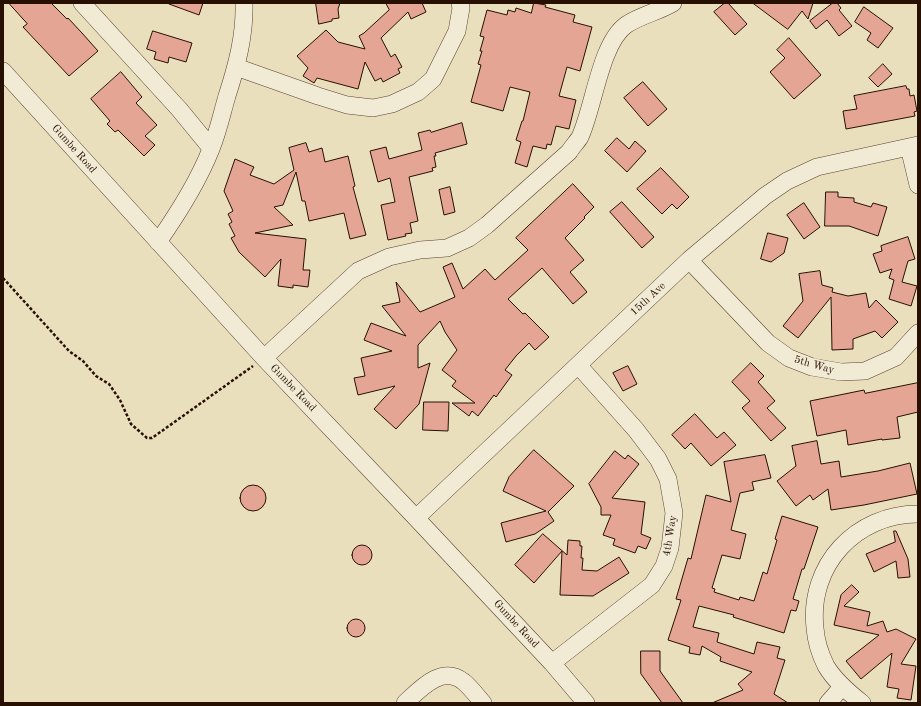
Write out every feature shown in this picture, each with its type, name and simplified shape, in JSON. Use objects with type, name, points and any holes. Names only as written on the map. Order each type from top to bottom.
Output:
[{"type":"street","points":[[158,242],[183,205],[198,178],[211,148],[236,67],[243,37],[244,3]]},
{"type":"street","points":[[236,67],[347,105],[373,108],[392,104],[418,92],[433,79],[456,31],[461,8],[460,3]]},
{"type":"street","points":[[264,358],[358,271],[389,257],[420,250],[447,248],[469,238],[487,225],[569,152],[579,138],[587,119],[608,50],[615,36],[626,26],[643,16],[673,3]]},
{"type":"street","points":[[85,4],[179,109],[211,148]]},
{"type":"street","name":"Gumbe Road","points":[[3,70],[264,358],[552,663],[586,703]]},
{"type":"street","points":[[913,146],[918,185]]},
{"type":"street","name":"15th Ave","points":[[416,518],[689,260],[765,196],[787,181],[818,167],[913,146]]},
{"type":"street","name":"5th Way","points":[[689,260],[768,343],[789,358],[812,367],[841,372],[865,371],[896,357],[918,333]]},
{"type":"street","name":"4th Way","points":[[552,663],[652,585],[664,566],[670,548],[674,513],[668,479],[658,459],[636,430],[578,365]]},
{"type":"street","points":[[862,703],[842,687],[826,666],[816,641],[813,614],[817,588],[828,563],[844,542],[866,526],[890,517],[918,514]]},
{"type":"street","points":[[405,703],[429,681],[439,677],[451,676],[463,681],[483,703]]},
{"type":"street","points":[[828,703],[842,687]]},
{"type":"path","points":[[3,278],[68,351],[83,360],[96,376],[109,384],[120,400],[131,424],[147,438],[152,438],[264,358]]},
{"type":"building","points":[[9,3],[51,3],[67,19],[68,18],[98,51],[69,76],[23,27],[27,24]]},
{"type":"building","points":[[169,3],[203,3],[199,15]]},
{"type":"building","points":[[316,3],[340,3],[338,9],[339,18],[319,24]]},
{"type":"building","points":[[386,3],[422,3],[426,12],[411,19],[408,12],[381,38],[391,57],[395,54],[402,67],[398,69],[400,73],[383,82],[381,78],[375,81],[365,62],[358,89],[317,78],[314,83],[303,76],[308,68],[297,56],[326,30],[338,42],[365,49],[359,36],[389,10]]},
{"type":"building","points":[[534,3],[546,5],[545,7],[575,15],[573,22],[592,27],[580,71],[567,67],[559,96],[576,100],[569,129],[556,126],[551,145],[547,144],[546,149],[533,146],[527,167],[515,163],[521,142],[516,140],[523,121],[530,92],[510,87],[503,111],[471,102],[481,65],[478,64],[484,37],[480,36],[487,10],[507,15],[508,10],[515,12],[516,8],[531,13]]},
{"type":"building","points":[[725,3],[728,3],[747,24],[735,35],[714,12]]},
{"type":"building","points":[[753,3],[813,3],[808,19],[802,11],[788,29]]},
{"type":"building","points":[[833,3],[837,3],[841,8],[839,10],[852,26],[839,36],[827,20],[816,29],[810,21]]},
{"type":"building","points":[[864,7],[893,28],[878,48],[867,40],[871,33],[855,22]]},
{"type":"building","points":[[153,31],[192,43],[186,62],[169,57],[168,63],[154,59],[156,52],[147,49]]},
{"type":"building","points":[[789,38],[821,75],[794,99],[770,72],[785,58],[777,50]]},
{"type":"building","points":[[883,64],[892,74],[878,87],[869,78]]},
{"type":"building","points":[[121,72],[142,97],[136,103],[157,125],[145,136],[155,145],[144,156],[118,130],[115,132],[107,124],[110,121],[91,99]]},
{"type":"building","points":[[643,82],[667,109],[648,126],[624,98]]},
{"type":"building","points":[[906,86],[907,89],[909,89],[910,96],[914,95],[917,111],[914,112],[915,116],[846,129],[843,111],[857,109],[854,96]]},
{"type":"building","points":[[462,123],[467,144],[435,153],[436,156],[434,156],[436,167],[432,168],[433,171],[409,177],[418,221],[410,223],[412,233],[388,240],[381,205],[395,202],[390,178],[378,182],[370,151],[386,147],[389,159],[422,150],[418,133],[430,130],[431,132]]},
{"type":"building","points":[[617,138],[629,149],[635,141],[646,151],[627,172],[605,151]]},
{"type":"building","points":[[306,143],[309,152],[322,148],[325,162],[348,156],[355,186],[353,187],[366,235],[350,239],[344,213],[309,221],[305,201],[302,201],[296,172],[283,205],[274,207],[293,225],[255,233],[306,239],[303,270],[310,270],[308,287],[293,285],[293,288],[278,286],[281,259],[265,277],[239,252],[231,238],[235,236],[229,224],[232,222],[228,214],[233,211],[224,191],[235,159],[254,167],[250,175],[274,184],[294,170],[289,148]]},
{"type":"building","points":[[661,168],[689,197],[677,209],[672,204],[662,214],[637,189]]},
{"type":"building","points":[[573,184],[594,207],[565,238],[584,260],[570,272],[587,292],[573,304],[542,268],[508,299],[523,314],[525,313],[549,337],[535,350],[529,343],[516,356],[505,370],[512,375],[496,397],[494,395],[478,416],[472,411],[469,416],[452,403],[475,403],[452,386],[456,381],[442,370],[457,350],[445,332],[440,321],[418,345],[418,368],[430,363],[419,404],[396,429],[374,409],[395,386],[358,395],[354,378],[365,376],[361,358],[392,351],[364,340],[371,323],[406,336],[382,306],[400,302],[396,282],[420,312],[455,297],[443,267],[452,263],[463,289],[485,269],[495,280],[528,250],[516,238]]},
{"type":"building","points":[[450,187],[455,212],[444,215],[439,190]]},
{"type":"building","points":[[826,192],[838,192],[838,197],[854,198],[854,202],[871,207],[873,203],[887,207],[878,236],[849,226],[825,226]]},
{"type":"building","points":[[622,202],[654,237],[642,248],[610,212]]},
{"type":"building","points":[[804,203],[820,227],[804,239],[787,215]]},
{"type":"building","points":[[768,233],[788,238],[784,253],[771,262],[761,259]]},
{"type":"building","points":[[908,237],[915,259],[908,261],[902,282],[917,286],[911,306],[889,299],[894,280],[889,278],[892,269],[880,273],[873,254],[882,251],[881,246]]},
{"type":"building","points":[[820,271],[822,285],[833,288],[832,292],[848,296],[866,293],[869,308],[876,300],[898,322],[882,338],[875,331],[853,339],[853,349],[832,350],[831,297],[798,338],[783,326],[803,301],[799,274]]},
{"type":"building","points":[[751,363],[764,376],[758,382],[775,401],[767,408],[786,428],[771,441],[742,408],[750,401],[732,382]]},
{"type":"building","points":[[628,366],[637,384],[623,391],[613,373]]},
{"type":"building","points":[[918,383],[918,412],[897,417],[900,438],[882,439],[848,445],[846,430],[817,436],[810,401],[864,390],[865,393]]},
{"type":"building","points":[[424,402],[449,402],[448,431],[423,430]]},
{"type":"building","points":[[695,414],[717,438],[724,432],[736,445],[711,466],[691,443],[685,449],[672,435]]},
{"type":"building","points":[[817,441],[821,464],[839,461],[841,477],[878,471],[910,463],[917,494],[831,510],[828,489],[813,500],[810,495],[796,506],[777,481],[796,466],[792,446]]},
{"type":"building","points":[[534,450],[574,486],[548,512],[554,521],[535,534],[506,542],[501,523],[546,511],[503,491],[509,477]]},
{"type":"building","points":[[615,451],[625,459],[628,455],[639,464],[612,498],[645,502],[641,534],[651,538],[646,549],[638,546],[635,553],[613,545],[615,539],[603,535],[611,515],[601,515],[601,507],[589,484]]},
{"type":"building","points":[[765,455],[771,478],[752,482],[754,490],[740,493],[731,530],[746,534],[740,559],[722,555],[712,588],[715,589],[714,592],[739,600],[740,597],[754,601],[763,572],[767,574],[782,516],[818,527],[804,569],[802,569],[793,599],[799,601],[796,611],[791,610],[784,633],[733,617],[734,615],[699,606],[693,627],[719,633],[717,642],[754,654],[757,642],[780,647],[777,658],[785,660],[774,694],[788,703],[712,703],[743,690],[738,684],[752,672],[720,661],[721,657],[702,646],[700,655],[689,653],[690,647],[668,640],[681,600],[676,599],[688,558],[691,559],[706,495],[731,502],[724,462]]},
{"type":"building","points":[[253,485],[262,489],[266,498],[262,507],[253,511],[244,507],[240,498],[244,489]]},
{"type":"building","points":[[894,531],[896,531],[908,559],[910,577],[898,578],[896,561],[874,572],[866,554],[895,542]]},
{"type":"building","points":[[543,534],[567,555],[568,540],[580,541],[580,546],[582,546],[581,558],[583,558],[582,570],[597,571],[619,557],[629,573],[593,596],[560,595],[562,551],[534,583],[515,565]]},
{"type":"building","points":[[358,545],[366,545],[372,551],[372,559],[366,565],[358,565],[352,559],[352,551]]},
{"type":"building","points":[[852,585],[859,592],[844,606],[870,612],[867,626],[883,621],[887,632],[896,629],[916,639],[901,664],[916,666],[911,700],[897,698],[899,689],[887,687],[892,653],[861,679],[846,661],[879,635],[834,625],[841,595]]},
{"type":"building","points":[[356,619],[362,622],[365,628],[362,634],[356,637],[350,634],[347,628],[350,622]]},
{"type":"building","points":[[641,651],[660,651],[660,671],[683,703],[662,703],[641,674]]}]
